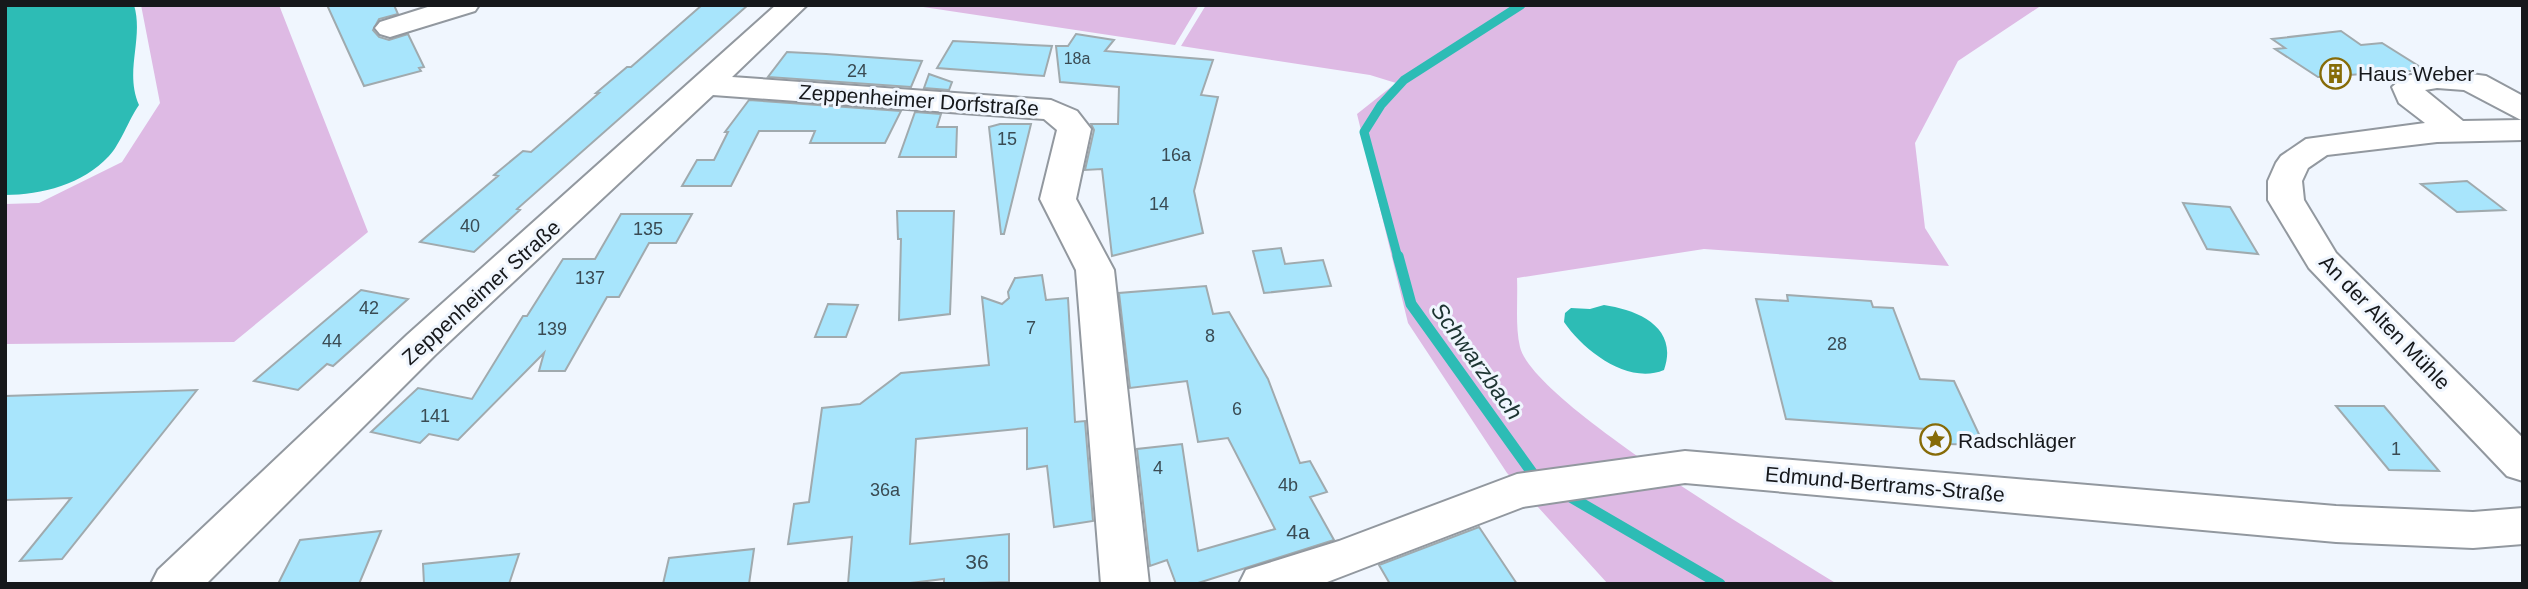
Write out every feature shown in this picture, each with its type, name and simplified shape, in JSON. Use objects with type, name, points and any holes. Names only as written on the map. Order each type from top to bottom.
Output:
[{"type":"street","points":[[390,28],[466,5]]},
{"type":"street","name":"Zeppenheimer Straße","points":[[175,584],[421,345],[793,5]]},
{"type":"street","points":[[2456,132],[2410,96],[2408,87],[2425,79],[2471,80],[2488,86],[2523,111]]},
{"type":"street","name":"Zeppenheimer Dorfstraße","points":[[708,85],[1051,110],[1071,123],[1075,136],[1058,199],[1095,270],[1125,584]]},
{"type":"street","name":"An der Alten Mühle","points":[[2523,130],[2456,132],[2318,146],[2292,163],[2285,181],[2286,200],[2322,260],[2523,465]]},
{"type":"street","name":"Edmund-Bertrams-Straße","points":[[1264,584],[1353,555],[1517,491],[1685,467],[2336,524],[2473,530],[2523,526]]},
{"type":"shaded area","points":[[5,5],[134,5],[136,18],[133,80],[139,105],[121,139],[99,166],[87,174],[61,186],[33,193],[5,195]]},
{"type":"shaded area","points":[[141,5],[279,5],[368,232],[234,342],[5,344],[5,204],[39,203],[122,162],[160,103]]},
{"type":"shaded area","points":[[910,5],[1199,5],[1175,45]]},
{"type":"shaded area","points":[[1206,5],[2042,5],[1958,61],[1915,143],[1925,228],[1949,266],[1704,249],[1517,278],[1520,347],[1535,372],[1567,403],[1662,473],[1837,584],[1608,584],[1507,473],[1408,323],[1357,114],[1396,83],[1370,75],[1181,46]]},
{"type":"shaded area","points":[[1604,305],[1642,316],[1661,332],[1666,342],[1664,370],[1636,373],[1608,363],[1583,344],[1564,322],[1565,313],[1571,308],[1590,309]]},
{"type":"building","points":[[327,5],[394,5],[398,14],[379,19],[373,30],[379,37],[389,40],[408,34],[424,67],[419,68],[421,71],[364,86]]},
{"type":"building","points":[[702,5],[748,5],[517,209],[520,210],[474,252],[420,242],[498,176],[494,175],[523,151],[531,152],[599,93],[596,93],[627,67],[631,67]]},
{"type":"building","points":[[2341,31],[2361,45],[2382,43],[2425,70],[2318,77],[2275,49],[2285,48],[2272,39]]},
{"type":"building","points":[[1076,34],[1114,40],[1105,51],[1213,60],[1201,95],[1218,97],[1194,191],[1203,233],[1112,256],[1102,169],[1085,170],[1094,130],[1091,124],[1118,124],[1119,87],[1060,82],[1056,46],[1068,46]]},
{"type":"building","points":[[953,41],[1052,46],[1044,76],[937,68]]},
{"type":"building","points":[[787,52],[922,61],[911,87],[768,77]]},
{"type":"building","points":[[929,74],[952,82],[949,90],[924,88]]},
{"type":"building","points":[[749,100],[901,111],[885,143],[810,143],[815,131],[759,131],[731,186],[682,186],[697,160],[714,160],[728,132],[725,132]]},
{"type":"building","points":[[915,112],[941,114],[937,127],[957,127],[956,157],[899,157]]},
{"type":"building","points":[[1000,124],[1031,124],[1004,234],[1001,234],[989,127]]},
{"type":"building","points":[[2467,181],[2505,210],[2457,212],[2421,184]]},
{"type":"building","points":[[2183,203],[2230,207],[2258,254],[2207,249]]},
{"type":"building","points":[[897,211],[954,211],[950,314],[899,320],[901,239],[898,239]]},
{"type":"building","points":[[621,214],[692,214],[676,243],[649,243],[619,297],[607,297],[565,371],[539,371],[544,353],[458,440],[429,434],[420,443],[371,432],[418,388],[472,399],[523,316],[527,316],[563,259],[595,259]]},
{"type":"building","points":[[1281,248],[1285,264],[1323,260],[1331,286],[1264,293],[1253,251]]},
{"type":"building","points":[[1042,275],[1046,300],[1068,298],[1075,422],[1085,421],[1093,521],[1054,527],[1047,466],[1027,469],[1027,428],[916,439],[910,544],[1009,534],[1009,582],[944,584],[944,579],[902,584],[848,584],[852,537],[788,544],[794,504],[809,502],[822,408],[860,404],[901,373],[989,365],[982,297],[1002,304],[1009,298],[1008,292],[1015,278]]},
{"type":"building","points":[[1206,286],[1213,314],[1229,312],[1268,379],[1300,463],[1310,461],[1327,492],[1310,497],[1334,540],[1195,584],[1176,584],[1167,560],[1150,566],[1137,449],[1182,444],[1198,551],[1275,529],[1228,438],[1198,442],[1187,381],[1130,388],[1119,293]]},
{"type":"building","points":[[361,290],[408,299],[333,366],[327,364],[298,390],[254,381]]},
{"type":"building","points":[[1787,295],[1871,301],[1873,307],[1893,308],[1920,379],[1954,381],[1984,445],[1947,444],[1940,430],[1786,419],[1756,299],[1788,301]]},
{"type":"building","points":[[828,304],[858,305],[846,337],[815,337]]},
{"type":"building","points":[[197,390],[62,559],[20,561],[71,498],[5,500],[5,396]]},
{"type":"building","points":[[2336,406],[2384,406],[2439,471],[2389,470]]},
{"type":"building","points":[[1479,527],[1517,584],[1390,584],[1379,565]]},
{"type":"building","points":[[381,531],[359,584],[278,584],[300,540]]},
{"type":"building","points":[[754,549],[749,584],[663,584],[669,558]]},
{"type":"building","points":[[519,554],[509,584],[424,584],[423,564]]},
{"type":"waterway","name":"Schwarzbach","points":[[1398,258],[1364,132],[1381,105],[1404,80],[1521,5]]},
{"type":"waterway","name":"Schwarzbach","points":[[1398,256],[1411,304],[1533,474],[1542,480]]},
{"type":"waterway","name":"Schwarzbach","points":[[1562,492],[1720,584]]},
{"type":"place","name":"Haus Weber","points":[[2335,73]]},
{"type":"place","name":"Radschläger","points":[[1935,440]]}]
